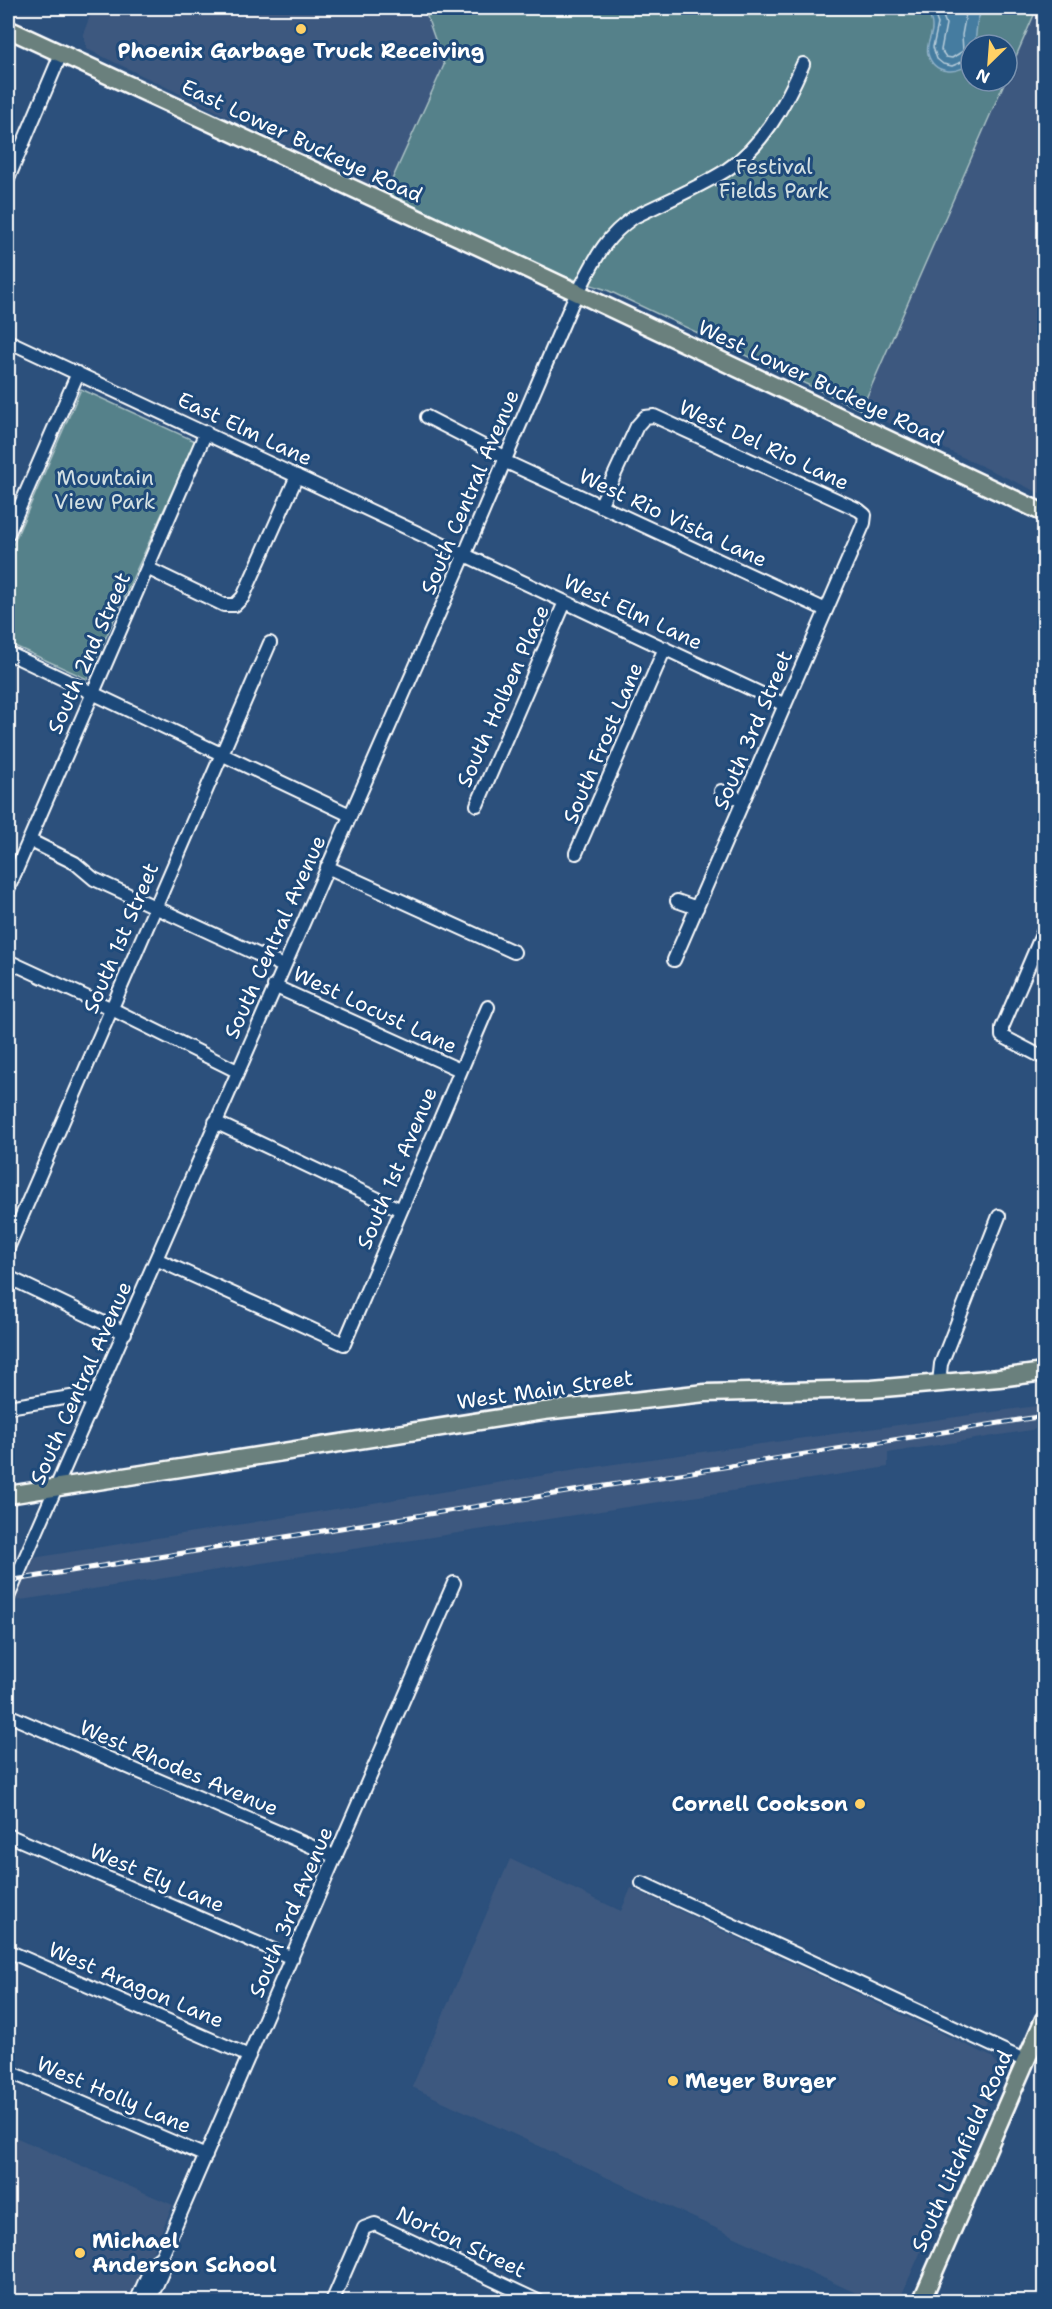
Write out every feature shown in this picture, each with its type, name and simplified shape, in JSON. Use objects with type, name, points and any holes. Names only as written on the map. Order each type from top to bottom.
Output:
[{"type":"main road","name":"East Lower Buckeye Road","points":[[8,29],[578,293]]},
{"type":"main road","name":"West Lower Buckeye Road","points":[[578,293],[1044,513]]},
{"type":"main road","name":"West Main Street","points":[[8,1495],[544,1411],[623,1401],[705,1393],[872,1389],[1044,1372]]},
{"type":"main road","name":"South Litchfield Road","points":[[921,2301],[1044,2019]]},
{"type":"street","points":[[8,179],[62,54]]},
{"type":"street","name":"South Central Avenue","points":[[8,1597],[578,293],[613,233],[634,217],[726,170],[751,148],[783,107],[803,64]]},
{"type":"street","name":"East Elm Lane","points":[[8,341],[453,548],[464,556]]},
{"type":"street","points":[[8,534],[78,373]]},
{"type":"street","name":"West Del Rio Lane","points":[[600,506],[637,426],[645,417],[654,416],[848,505],[865,515]]},
{"type":"street","name":"West Rio Vista Lane","points":[[427,417],[600,506],[826,610]]},
{"type":"street","name":"South 2nd Street","points":[[8,889],[206,432]]},
{"type":"street","points":[[147,568],[224,606],[235,605],[243,597],[297,476]]},
{"type":"street","name":"South 3rd Street","points":[[674,960],[864,523],[865,515]]},
{"type":"street","name":"West Elm Lane","points":[[464,556],[785,705]]},
{"type":"street","name":"South Holben Place","points":[[477,805],[565,602]]},
{"type":"street","name":"South 1st Street","points":[[8,1248],[220,753],[270,643]]},
{"type":"street","name":"South Frost Lane","points":[[576,853],[665,648]]},
{"type":"street","points":[[8,653],[350,815]]},
{"type":"street","points":[[722,791],[743,801]]},
{"type":"street","points":[[29,840],[75,863],[94,879],[283,966]]},
{"type":"street","points":[[327,867],[514,952]]},
{"type":"street","points":[[677,901],[697,908]]},
{"type":"street","points":[[1044,930],[1002,1028],[1002,1036],[1044,1058]]},
{"type":"street","points":[[8,962],[112,1009],[237,1071]]},
{"type":"street","name":"West Locust Lane","points":[[274,986],[460,1070]]},
{"type":"street","name":"South 1st Avenue","points":[[156,1259],[344,1344],[488,1007]]},
{"type":"street","points":[[215,1122],[401,1210]]},
{"type":"street","points":[[939,1383],[941,1364],[999,1216]]},
{"type":"street","points":[[8,1277],[125,1333]]},
{"type":"street","points":[[8,1407],[77,1396],[94,1401]]},
{"type":"street","name":"South 3rd Avenue","points":[[136,2301],[153,2263],[162,2256],[454,1582]]},
{"type":"street","name":"West Rhodes Avenue","points":[[8,1715],[336,1857]]},
{"type":"street","name":"West Ely Lane","points":[[8,1835],[292,1958]]},
{"type":"street","points":[[642,1883],[1026,2061]]},
{"type":"street","name":"West Aragon Lane","points":[[8,1951],[249,2056]]},
{"type":"street","name":"West Holly Lane","points":[[8,2070],[206,2156]]},
{"type":"street","name":"Norton Street","points":[[332,2301],[364,2228],[375,2224],[540,2301]]},
{"type":"street","name":"South 3rd Avenue","points":[[149,2301],[164,2268],[162,2256]]},
{"type":"shaded area","points":[[93,8],[424,8],[444,65],[386,193],[87,49],[83,34]]},
{"type":"shaded area","points":[[1037,8],[1044,11],[1044,495],[861,410],[1000,93],[1019,93],[1019,48]]},
{"type":"shaded area","points":[[1044,1405],[1044,1428],[888,1453],[888,1467],[8,1602],[8,1562],[614,1464]]},
{"type":"shaded area","points":[[510,1859],[621,1911],[631,1888],[992,2057],[998,2065],[999,2074],[899,2301],[873,2301],[412,2087]]},
{"type":"shaded area","name":"Michael Anderson School","points":[[8,2134],[173,2205],[131,2301],[8,2301]]},
{"type":"green space","name":"Festival Fields Park","points":[[424,8],[1037,8],[1019,49],[1019,33],[959,33],[959,93],[1000,93],[861,410],[607,290],[561,275],[386,193],[444,65]]},
{"type":"green space","name":"Mountain View Park","points":[[81,389],[195,441],[87,679],[8,643],[8,556]]},
{"type":"water","points":[[925,8],[982,8],[976,33],[959,33],[959,69],[947,71],[935,66],[931,61],[927,50],[932,30],[930,16]]},
{"type":"railway","points":[[8,1581],[1044,1416]]},
{"type":"place","name":"Phoenix Garbage Truck Receiving","points":[[301,29]]},
{"type":"place","name":"Cornell Cookson","points":[[860,1804]]},
{"type":"place","name":"Meyer Burger","points":[[673,2081]]},
{"type":"place","name":"Michael Anderson School","points":[[80,2253]]}]
